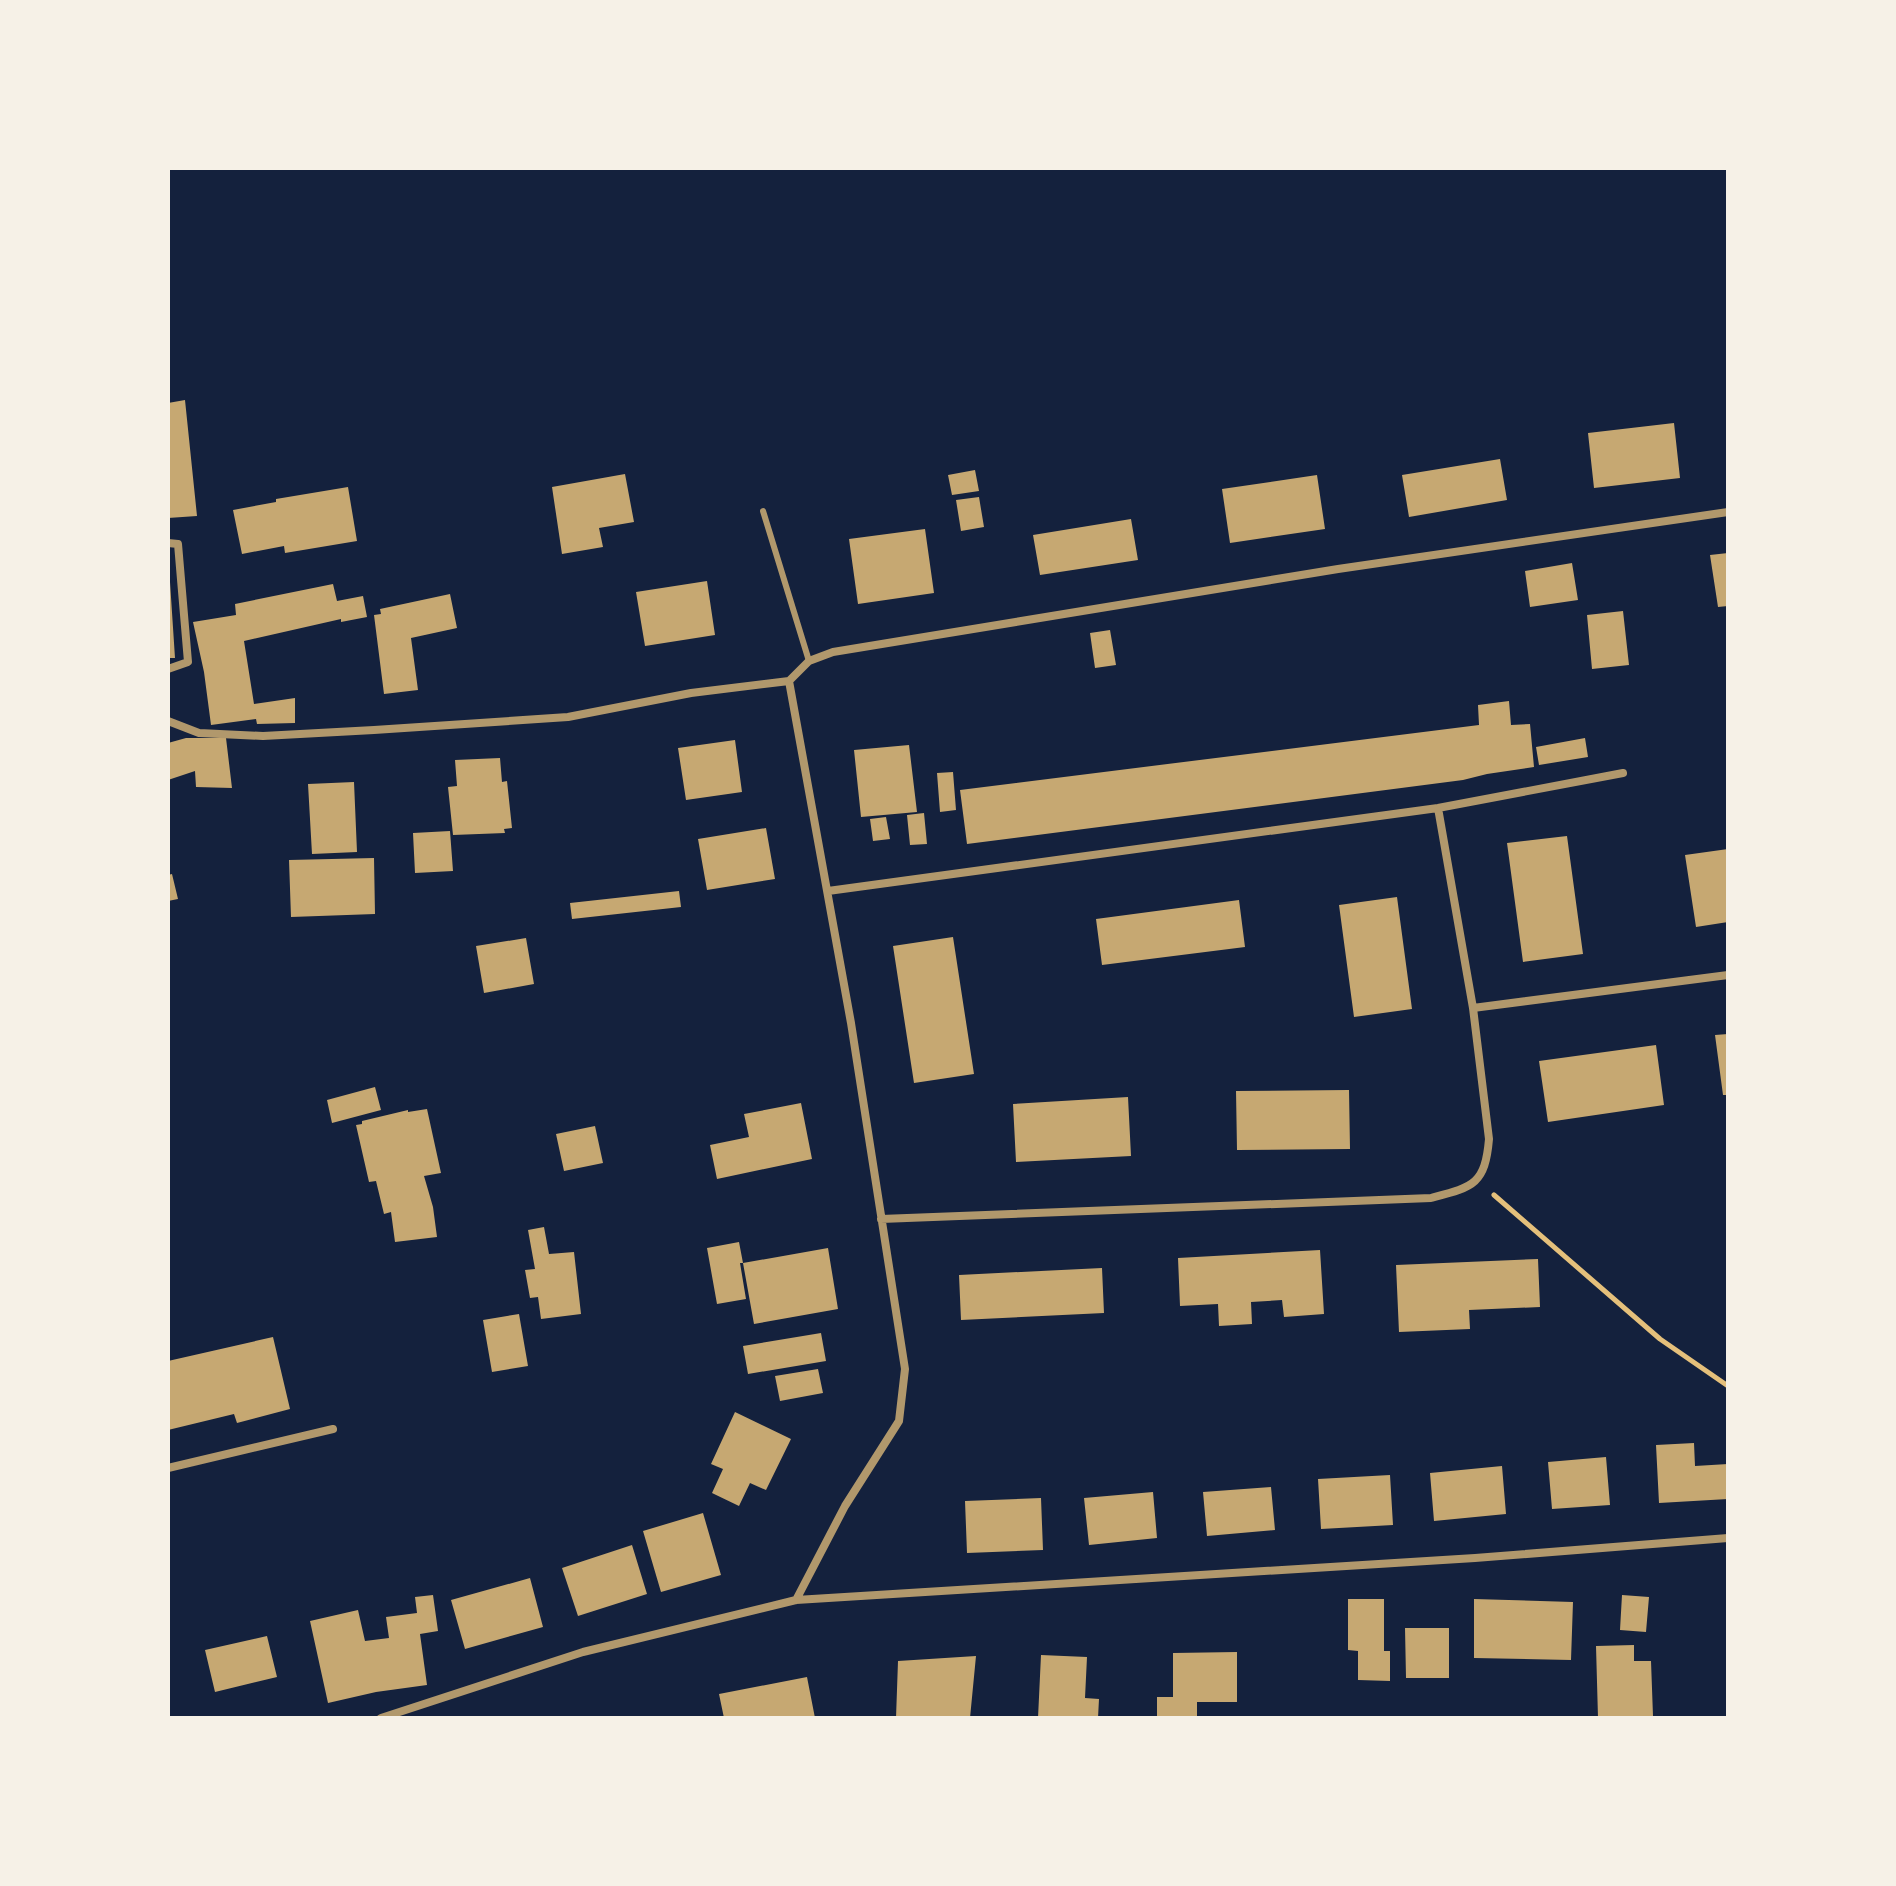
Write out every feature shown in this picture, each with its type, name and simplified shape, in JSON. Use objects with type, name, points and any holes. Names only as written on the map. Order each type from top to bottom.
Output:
[{"type":"street","points":[[168,721],[199,733],[291,735],[568,717],[691,693],[789,681],[809,661],[833,652],[1338,569],[1728,512]]},
{"type":"street","points":[[168,543],[178,544],[188,662],[168,669]]},
{"type":"street","points":[[789,681],[828,891],[905,1369],[899,1421],[845,1506],[796,1600]]},
{"type":"street","points":[[828,891],[1438,808],[1623,773]]},
{"type":"street","points":[[881,1219],[1431,1198],[1470,1187],[1478,1181],[1488,1160],[1489,1139],[1473,1008],[1438,808]]},
{"type":"street","points":[[1473,1008],[1728,975]]},
{"type":"street","points":[[168,1468],[333,1429]]},
{"type":"street","points":[[381,1718],[583,1652],[796,1600],[1475,1558],[1728,1538]]},
{"type":"lane","points":[[763,511],[809,661]]},
{"type":"path","points":[[1478,1181],[1660,1339],[1728,1386]]},
{"type":"building","points":[[185,400],[197,516],[168,518],[168,403]]},
{"type":"building","points":[[1674,423],[1680,478],[1594,488],[1588,433]]},
{"type":"building","points":[[1500,459],[1507,500],[1409,517],[1402,475]]},
{"type":"building","points":[[975,470],[979,491],[952,495],[948,475]]},
{"type":"building","points":[[625,474],[634,522],[599,528],[603,547],[562,554],[552,487]]},
{"type":"building","points":[[1317,475],[1325,529],[1230,543],[1222,489]]},
{"type":"building","points":[[348,487],[357,541],[285,553],[284,546],[242,554],[233,510]]},
{"type":"building","points":[[979,497],[984,527],[961,531],[956,500]]},
{"type":"building","points":[[1131,519],[1138,560],[1040,575],[1033,535]]},
{"type":"building","points":[[925,529],[934,593],[858,604],[849,539]]},
{"type":"building","points":[[1728,553],[1728,606],[1718,607],[1710,555]]},
{"type":"building","points":[[1572,563],[1578,600],[1530,607],[1525,571]]},
{"type":"building","points":[[707,581],[715,635],[645,646],[636,592]]},
{"type":"building","points":[[170,582],[175,658],[168,658]]},
{"type":"building","points":[[333,584],[337,601],[363,596],[367,617],[341,622],[341,619],[244,641],[254,704],[295,698],[295,723],[257,724],[256,719],[211,725],[193,622],[236,615],[235,604]]},
{"type":"building","points":[[450,594],[457,628],[411,638],[418,690],[384,694],[374,615],[381,614],[380,609]]},
{"type":"building","points":[[1623,611],[1629,665],[1592,669],[1587,615]]},
{"type":"building","points":[[1110,630],[1116,665],[1095,668],[1090,633]]},
{"type":"building","points":[[1509,701],[1511,725],[1530,724],[1534,767],[1463,780],[967,844],[960,790],[1479,725],[1478,705]]},
{"type":"building","points":[[186,738],[226,738],[232,788],[196,787],[195,771],[168,780],[168,743]]},
{"type":"building","points":[[1585,738],[1588,757],[1539,765],[1536,747]]},
{"type":"building","points":[[735,740],[742,792],[686,800],[678,748]]},
{"type":"building","points":[[909,745],[917,812],[861,817],[854,750]]},
{"type":"building","points":[[500,758],[502,782],[507,781],[512,828],[504,829],[505,833],[453,835],[448,787],[457,786],[455,760]]},
{"type":"building","points":[[953,772],[956,810],[940,812],[937,773]]},
{"type":"building","points":[[354,782],[357,852],[312,854],[308,784]]},
{"type":"building","points":[[924,813],[927,844],[910,845],[907,815]]},
{"type":"building","points":[[886,817],[890,839],[873,841],[870,819]]},
{"type":"building","points":[[766,828],[775,879],[707,890],[698,839]]},
{"type":"building","points":[[450,831],[453,871],[415,873],[413,833]]},
{"type":"building","points":[[1567,836],[1583,954],[1523,962],[1507,843]]},
{"type":"building","points":[[1728,849],[1728,922],[1696,927],[1685,855]]},
{"type":"building","points":[[374,858],[375,914],[291,917],[289,860]]},
{"type":"building","points":[[172,874],[178,899],[168,901],[168,875]]},
{"type":"building","points":[[679,891],[681,907],[572,919],[570,903]]},
{"type":"building","points":[[1397,897],[1412,1009],[1354,1017],[1339,905]]},
{"type":"building","points":[[1239,900],[1245,947],[1102,965],[1096,919]]},
{"type":"building","points":[[953,937],[974,1074],[914,1083],[893,946]]},
{"type":"building","points":[[526,938],[534,984],[484,993],[476,946]]},
{"type":"building","points":[[1728,1034],[1728,1095],[1723,1095],[1715,1035]]},
{"type":"building","points":[[1656,1045],[1664,1105],[1548,1122],[1539,1061]]},
{"type":"building","points":[[375,1087],[381,1110],[332,1123],[327,1100]]},
{"type":"building","points":[[1349,1090],[1350,1149],[1237,1150],[1236,1091]]},
{"type":"building","points":[[1128,1097],[1131,1156],[1016,1162],[1013,1104]]},
{"type":"building","points":[[801,1103],[812,1159],[717,1179],[710,1145],[749,1137],[744,1114]]},
{"type":"building","points":[[427,1109],[441,1173],[424,1176],[437,1237],[395,1242],[391,1212],[384,1214],[376,1181],[369,1182],[356,1125],[408,1110]]},
{"type":"building","points":[[595,1126],[603,1163],[564,1171],[556,1134]]},
{"type":"building","points":[[544,1227],[549,1254],[574,1252],[581,1314],[541,1319],[538,1297],[530,1298],[525,1270],[535,1269],[528,1230]]},
{"type":"building","points":[[739,1242],[746,1299],[717,1304],[707,1248]]},
{"type":"building","points":[[828,1248],[838,1309],[754,1324],[743,1263]]},
{"type":"building","points":[[1320,1250],[1324,1314],[1284,1317],[1282,1300],[1251,1302],[1252,1324],[1219,1326],[1218,1304],[1180,1306],[1178,1258]]},
{"type":"building","points":[[1538,1259],[1540,1307],[1469,1310],[1470,1329],[1399,1332],[1396,1265]]},
{"type":"building","points":[[1102,1268],[1104,1313],[961,1320],[959,1275]]},
{"type":"building","points":[[519,1314],[528,1366],[492,1372],[483,1320]]},
{"type":"building","points":[[821,1333],[826,1361],[748,1374],[743,1346]]},
{"type":"building","points":[[273,1337],[290,1409],[237,1423],[234,1414],[168,1430],[168,1361]]},
{"type":"building","points":[[818,1369],[823,1393],[780,1401],[775,1376]]},
{"type":"building","points":[[735,1412],[791,1439],[766,1490],[750,1483],[739,1506],[712,1493],[723,1469],[711,1464]]},
{"type":"building","points":[[1694,1443],[1695,1466],[1728,1464],[1728,1499],[1659,1503],[1656,1445]]},
{"type":"building","points":[[1606,1457],[1610,1505],[1552,1509],[1548,1462]]},
{"type":"building","points":[[1502,1466],[1506,1514],[1434,1521],[1430,1473]]},
{"type":"building","points":[[1390,1475],[1393,1525],[1321,1529],[1318,1479]]},
{"type":"building","points":[[1271,1487],[1275,1530],[1207,1536],[1203,1492]]},
{"type":"building","points":[[1153,1492],[1157,1538],[1089,1545],[1084,1498]]},
{"type":"building","points":[[1041,1498],[1043,1550],[967,1553],[965,1501]]},
{"type":"building","points":[[703,1513],[721,1575],[661,1592],[643,1531]]},
{"type":"building","points":[[632,1545],[647,1594],[578,1616],[562,1568]]},
{"type":"building","points":[[530,1578],[543,1627],[465,1649],[451,1600]]},
{"type":"building","points":[[433,1595],[438,1631],[420,1634],[427,1685],[328,1703],[310,1621],[358,1610],[365,1641],[389,1638],[386,1617],[417,1613],[415,1597]]},
{"type":"building","points":[[1622,1595],[1649,1597],[1646,1632],[1620,1630]]},
{"type":"building","points":[[1348,1599],[1384,1599],[1384,1651],[1390,1651],[1390,1681],[1358,1680],[1358,1651],[1348,1650]]},
{"type":"building","points":[[1474,1599],[1573,1602],[1571,1660],[1474,1658]]},
{"type":"building","points":[[1405,1628],[1449,1628],[1449,1678],[1406,1678]]},
{"type":"building","points":[[267,1636],[277,1677],[215,1692],[205,1650]]},
{"type":"building","points":[[1634,1645],[1634,1661],[1651,1661],[1653,1716],[1598,1718],[1596,1646]]},
{"type":"building","points":[[1237,1652],[1237,1702],[1197,1702],[1197,1718],[1157,1718],[1157,1697],[1173,1697],[1173,1653]]},
{"type":"building","points":[[1041,1655],[1087,1657],[1085,1698],[1099,1699],[1098,1718],[1038,1718]]},
{"type":"building","points":[[976,1656],[970,1718],[896,1718],[898,1661]]},
{"type":"building","points":[[807,1677],[815,1718],[724,1718],[719,1694]]}]
